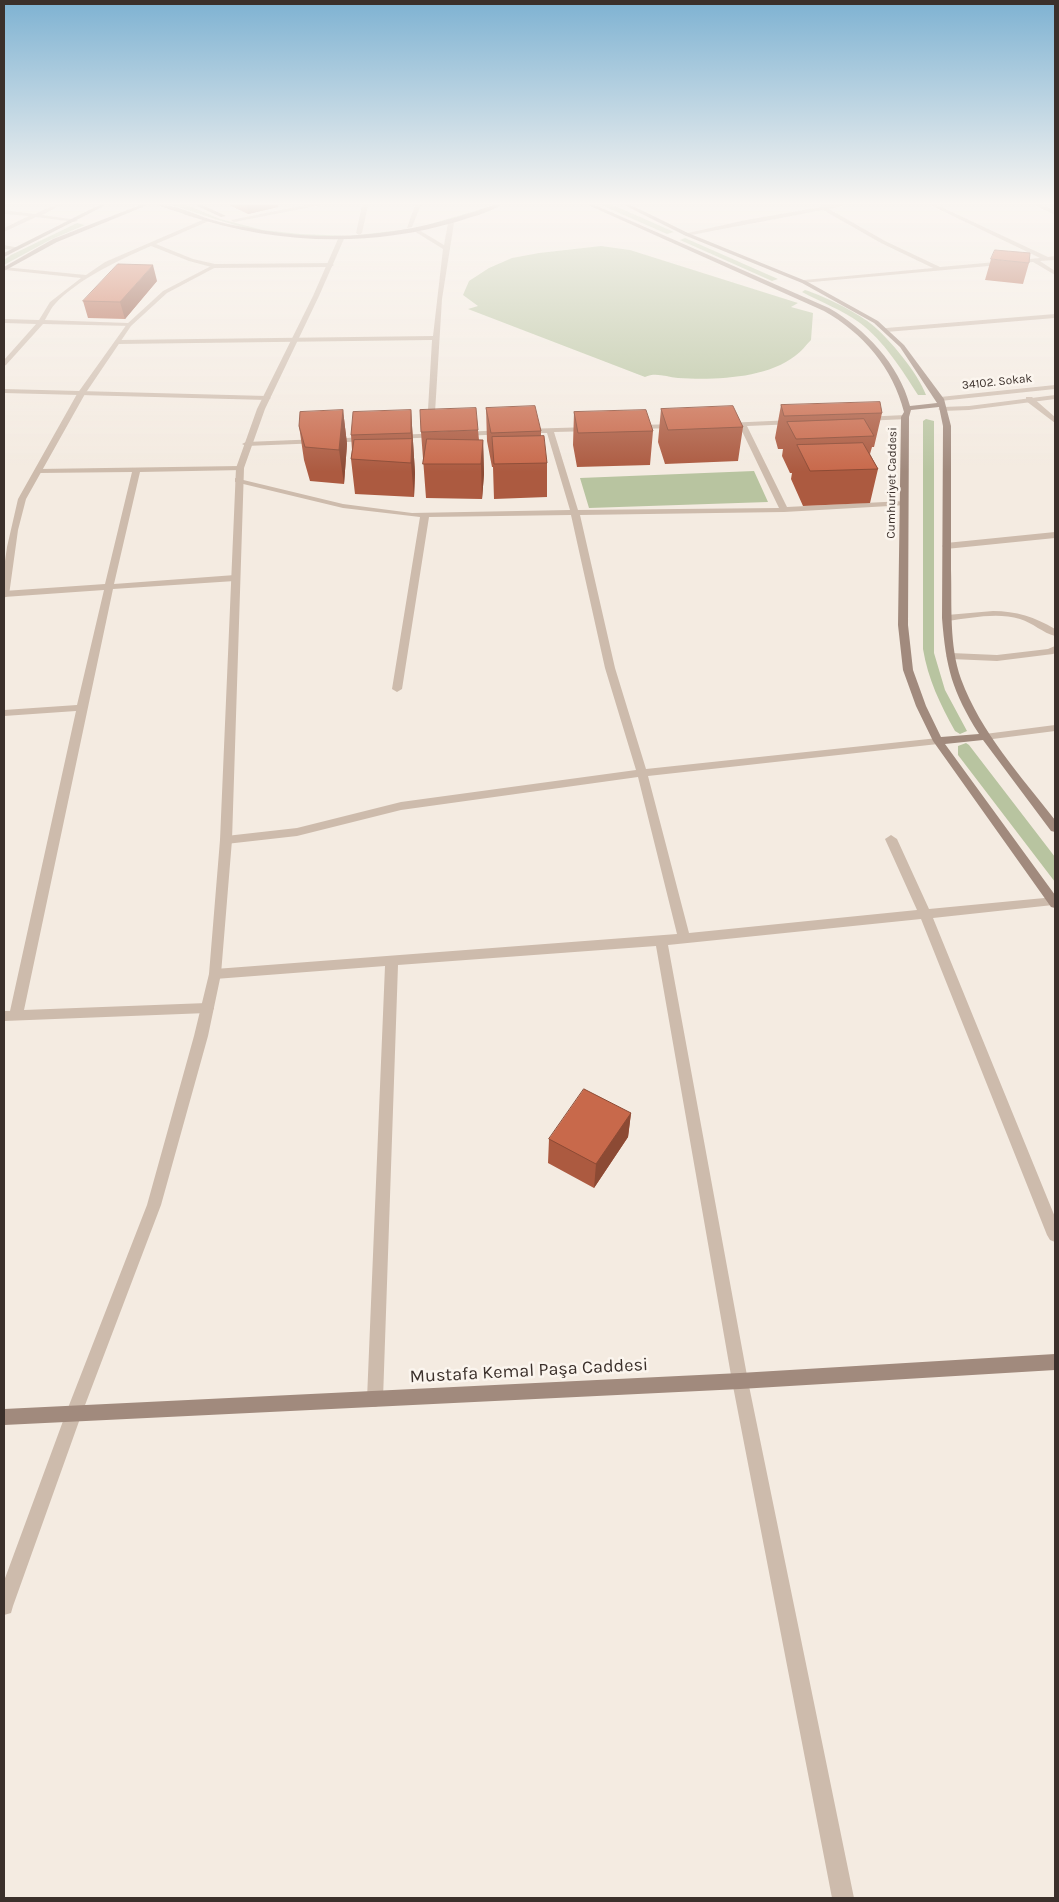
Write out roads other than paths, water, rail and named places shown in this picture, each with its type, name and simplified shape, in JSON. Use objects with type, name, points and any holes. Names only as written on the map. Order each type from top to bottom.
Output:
[{"type":"main road","name":"Cumhuriyet Caddesi","points":[[792,294],[841,318],[859,333],[886,365],[903,394],[908,408],[905,417],[903,625],[905,650],[914,689],[938,740],[1054,903]]},
{"type":"main road","points":[[826,294],[869,317],[886,330],[912,359],[941,404],[947,426],[946,546],[948,618],[951,656],[956,680],[985,736],[1055,828]]},
{"type":"main road","points":[[908,408],[941,404]]},
{"type":"main road","points":[[938,740],[985,736]]},
{"type":"main road","name":"Mustafa Kemal Paşa Caddesi","points":[[4,1417],[740,1381],[1055,1362]]},
{"type":"street","points":[[4,364],[41,322],[52,303],[64,294]]},
{"type":"street","points":[[162,294],[129,325],[81,394],[38,471],[31,480],[21,502],[4,590],[235,578]]},
{"type":"street","points":[[4,1606],[74,1413],[154,1205],[207,1008],[215,974],[226,840],[239,474],[246,444],[317,294]]},
{"type":"street","points":[[431,436],[440,294]]},
{"type":"street","points":[[886,330],[1055,316]]},
{"type":"street","points":[[4,320],[129,325]]},
{"type":"street","points":[[118,342],[436,338]]},
{"type":"street","name":"34102. Sokak","points":[[941,404],[1055,388]]},
{"type":"street","points":[[4,391],[267,398]]},
{"type":"street","name":"34102. Sokak","points":[[941,404],[969,408],[1055,397]]},
{"type":"street","points":[[1029,400],[1055,420]]},
{"type":"street","points":[[857,419],[905,417]]},
{"type":"street","points":[[713,425],[799,422]]},
{"type":"street","points":[[742,424],[784,510]]},
{"type":"street","points":[[626,428],[684,426]]},
{"type":"street","points":[[392,438],[598,428]]},
{"type":"street","points":[[550,430],[576,512],[610,668],[642,773],[684,938]]},
{"type":"street","points":[[246,444],[382,438]]},
{"type":"street","points":[[38,471],[239,474],[343,506],[412,515],[784,510],[904,503]]},
{"type":"street","points":[[136,471],[107,586],[80,708],[71,764],[10,1016],[207,1008]]},
{"type":"street","points":[[397,689],[425,514]]},
{"type":"street","points":[[946,546],[1051,535],[1055,541]]},
{"type":"street","points":[[948,618],[998,614],[1018,616],[1037,622],[1055,633]]},
{"type":"street","points":[[951,656],[997,658],[1050,652],[1055,649]]},
{"type":"street","points":[[4,713],[80,708]]},
{"type":"street","points":[[985,736],[1055,728]]},
{"type":"street","points":[[226,840],[298,832],[400,806],[642,773],[938,740]]},
{"type":"street","points":[[892,839],[925,914],[1055,1235]]},
{"type":"street","points":[[215,974],[661,941],[1054,903]]},
{"type":"street","points":[[661,941],[740,1381],[843,1898]]},
{"type":"street","points":[[375,1399],[392,961]]}]
